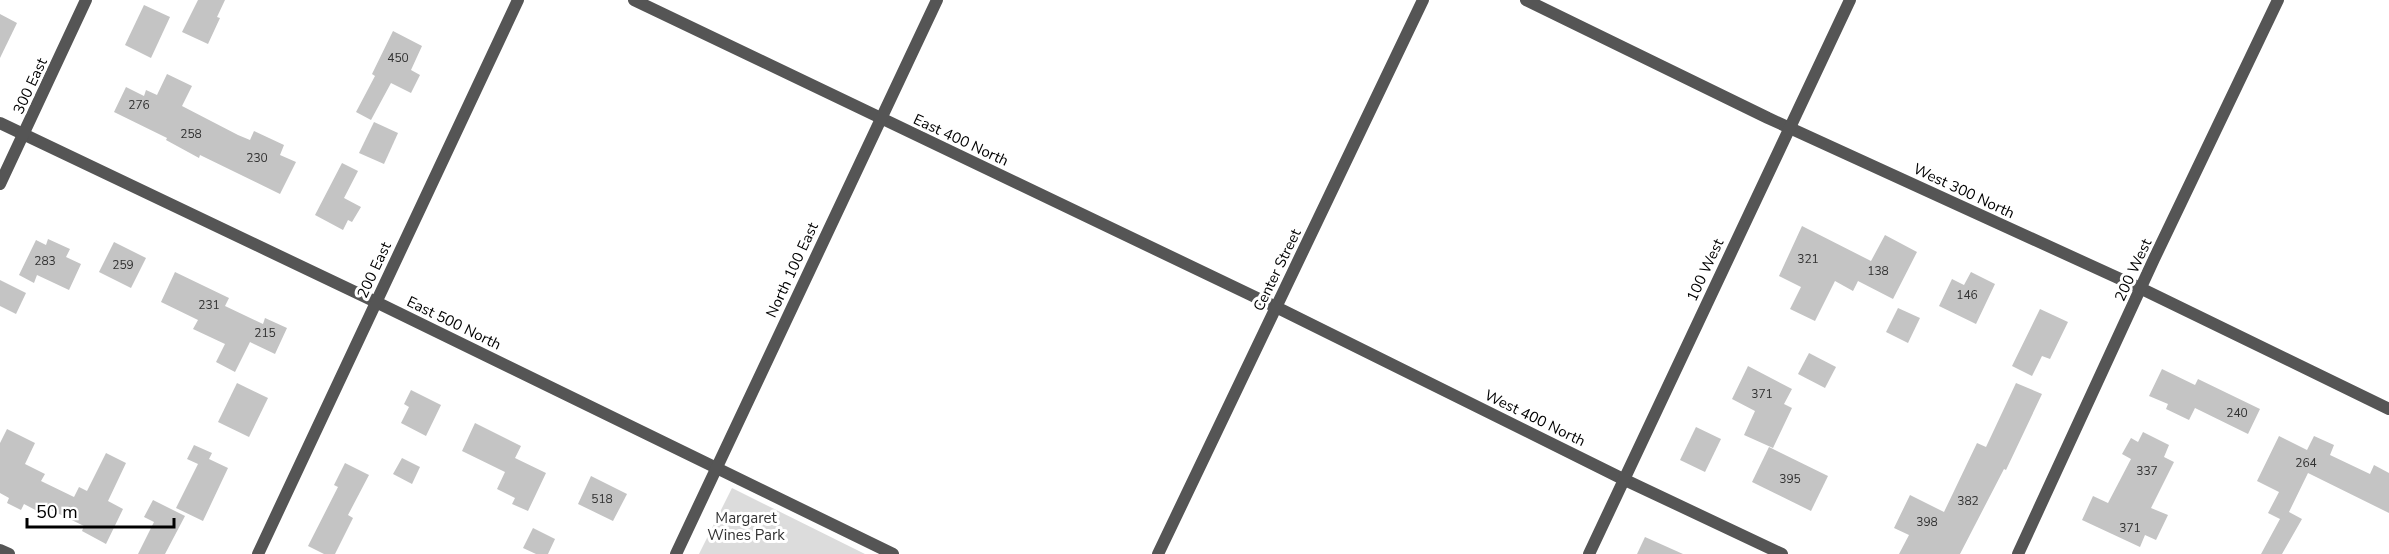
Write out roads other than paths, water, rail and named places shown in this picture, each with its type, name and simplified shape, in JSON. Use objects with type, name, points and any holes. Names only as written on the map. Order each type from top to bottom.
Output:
[{"type":"street","name":"300 East","points":[[0,184],[86,0]]},
{"type":"street","name":"200 East","points":[[258,554],[518,0]]},
{"type":"street","name":"East 400 North","points":[[634,0],[1276,307]]},
{"type":"street","name":"North 100 East","points":[[676,554],[937,0]]},
{"type":"street","name":"Center Street","points":[[1158,554],[1423,0]]},
{"type":"street","name":"West 300 North","points":[[1526,0],[1788,127],[2140,288],[2389,409]]},
{"type":"street","name":"100 West","points":[[1589,554],[1788,127],[1850,0]]},
{"type":"street","name":"200 West","points":[[2019,554],[2140,288],[2278,0]]},
{"type":"street","name":"East 500 North","points":[[0,123],[376,302],[893,554]]},
{"type":"street","name":"West 400 North","points":[[1276,307],[1623,479],[1782,554]]},
{"type":"street","points":[[0,550],[9,554]]},
{"type":"park label","name":"Margaret Wines Park","points":[[746,526]]}]
